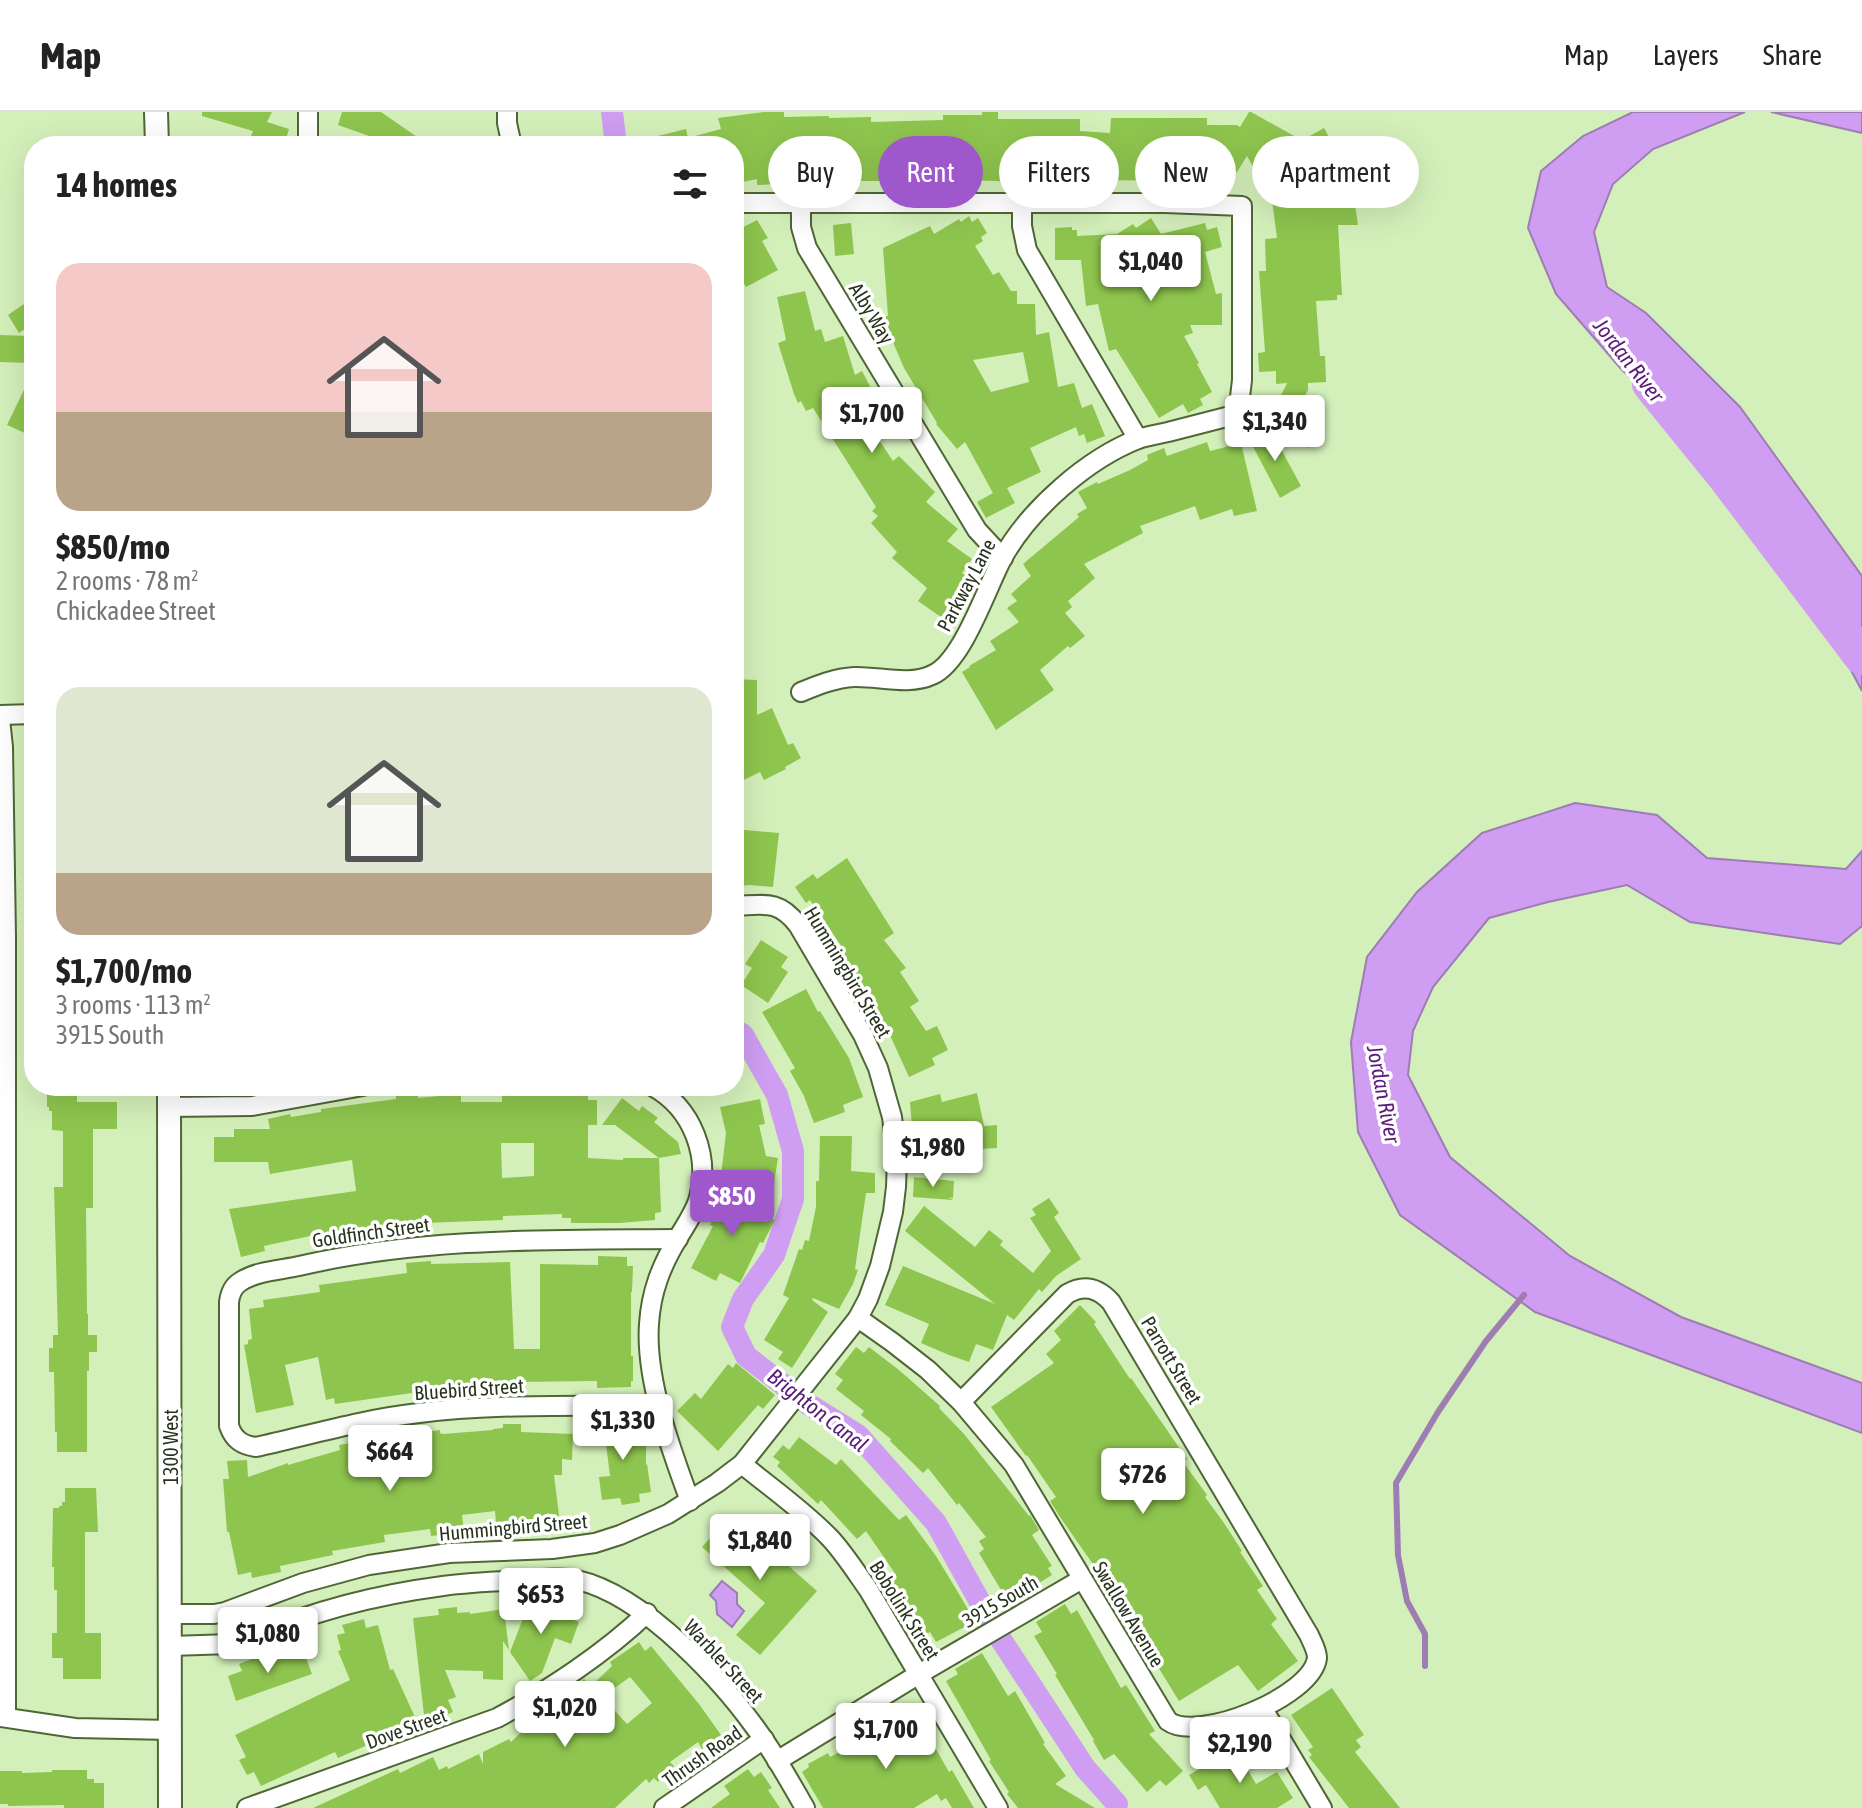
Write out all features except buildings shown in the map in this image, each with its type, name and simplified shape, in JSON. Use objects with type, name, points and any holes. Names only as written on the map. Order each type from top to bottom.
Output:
[{"type":"street","points":[[156,112],[157,136]]},
{"type":"street","points":[[507,112],[510,136]]},
{"type":"street","points":[[744,203],[768,204]]},
{"type":"street","points":[[862,204],[999,203]]},
{"type":"street","name":"Parkway Lane","points":[[801,692],[825,682],[851,677],[915,679],[933,675],[962,642],[1018,533],[1063,486],[1093,463],[1138,439],[1238,414],[1242,380],[1242,206],[1119,203]]},
{"type":"street","name":"Alby Way","points":[[801,208],[801,227],[807,248],[977,530],[1003,558]]},
{"type":"street","points":[[1022,208],[1027,250],[1138,439]]},
{"type":"street","points":[[24,715],[0,717],[3,747],[3,1717],[75,1728],[171,1730]]},
{"type":"street","name":"Hummingbird Street","points":[[170,1614],[225,1612],[303,1583],[369,1565],[449,1553],[552,1549],[595,1543],[668,1514],[742,1464],[858,1318],[868,1299],[880,1266],[893,1212],[897,1159],[888,1096],[878,1068],[863,1035],[798,925],[782,908],[744,906]]},
{"type":"street","points":[[229,1096],[229,1107]]},
{"type":"street","points":[[169,1097],[229,1107],[308,1096]]},
{"type":"street","points":[[669,1096],[696,1134],[702,1177],[698,1200],[689,1221],[658,1274],[651,1299],[648,1329],[659,1405],[690,1501]]},
{"type":"street","name":"1300 West","points":[[169,1097],[170,1808]]},
{"type":"street","name":"Goldfinch Street","points":[[238,1441],[229,1426],[229,1302],[234,1286],[246,1278],[323,1261],[418,1246],[478,1241],[678,1239]]},
{"type":"street","name":"Parrott Street","points":[[961,1402],[1067,1294],[1083,1287],[1104,1294],[1309,1635],[1317,1657]]},
{"type":"street","name":"Swallow Avenue","points":[[858,1318],[928,1370],[961,1402],[1014,1465],[1158,1706],[1175,1727],[1204,1727],[1263,1709],[1302,1682],[1310,1674],[1317,1657]]},
{"type":"street","name":"Bluebird Street","points":[[238,1441],[256,1447],[387,1417],[443,1410],[659,1405]]},
{"type":"street","name":"Bobolink Street","points":[[742,1464],[830,1539],[868,1589],[998,1808]]},
{"type":"street","name":"3915 South","points":[[777,1761],[1082,1579]]},
{"type":"street","name":"Warbler Street","points":[[171,1646],[231,1644],[322,1611],[414,1590],[501,1581],[576,1580],[606,1590],[647,1613],[679,1642],[708,1671],[764,1739],[805,1808]]},
{"type":"street","name":"Dove Street","points":[[247,1808],[497,1718],[524,1704],[606,1648],[647,1613]]},
{"type":"street","points":[[1263,1709],[1322,1808]]},
{"type":"street","name":"Thrush Road","points":[[664,1808],[764,1739]]},
{"type":"water","points":[[1633,112],[1745,112],[1653,149],[1613,184],[1594,232],[1607,287],[1646,313],[1740,407],[1862,576],[1862,691],[1760,516],[1681,422],[1622,370],[1556,294],[1528,228],[1541,171],[1583,136]]},
{"type":"water","points":[[1771,112],[1862,112],[1862,133]]},
{"type":"water","points":[[1575,803],[1657,815],[1707,858],[1846,869],[1862,851],[1862,926],[1840,944],[1690,922],[1627,885],[1489,918],[1433,987],[1413,1031],[1408,1075],[1450,1157],[1570,1256],[1681,1317],[1862,1383],[1862,1433],[1535,1312],[1400,1215],[1358,1132],[1351,1042],[1367,957],[1417,892],[1482,833]]},
{"type":"water","points":[[722,1581],[737,1593],[737,1604],[744,1611],[732,1627],[717,1614],[716,1601],[710,1595]]},
{"type":"waterway","name":"Brighton Canal","points":[[612,112],[615,136]]},
{"type":"waterway","name":"Jordan River","points":[[1650,384],[1727,479],[1862,657]]},
{"type":"waterway","name":"Brighton Canal","points":[[744,1037],[777,1095],[793,1151],[793,1199],[774,1255],[743,1299],[732,1327],[746,1356],[808,1404],[858,1435],[936,1523],[1000,1638],[1085,1768],[1117,1804]]},
{"type":"waterway","points":[[1425,1666],[1425,1634],[1407,1601],[1398,1555],[1396,1483],[1438,1412],[1486,1341],[1524,1295]]}]
